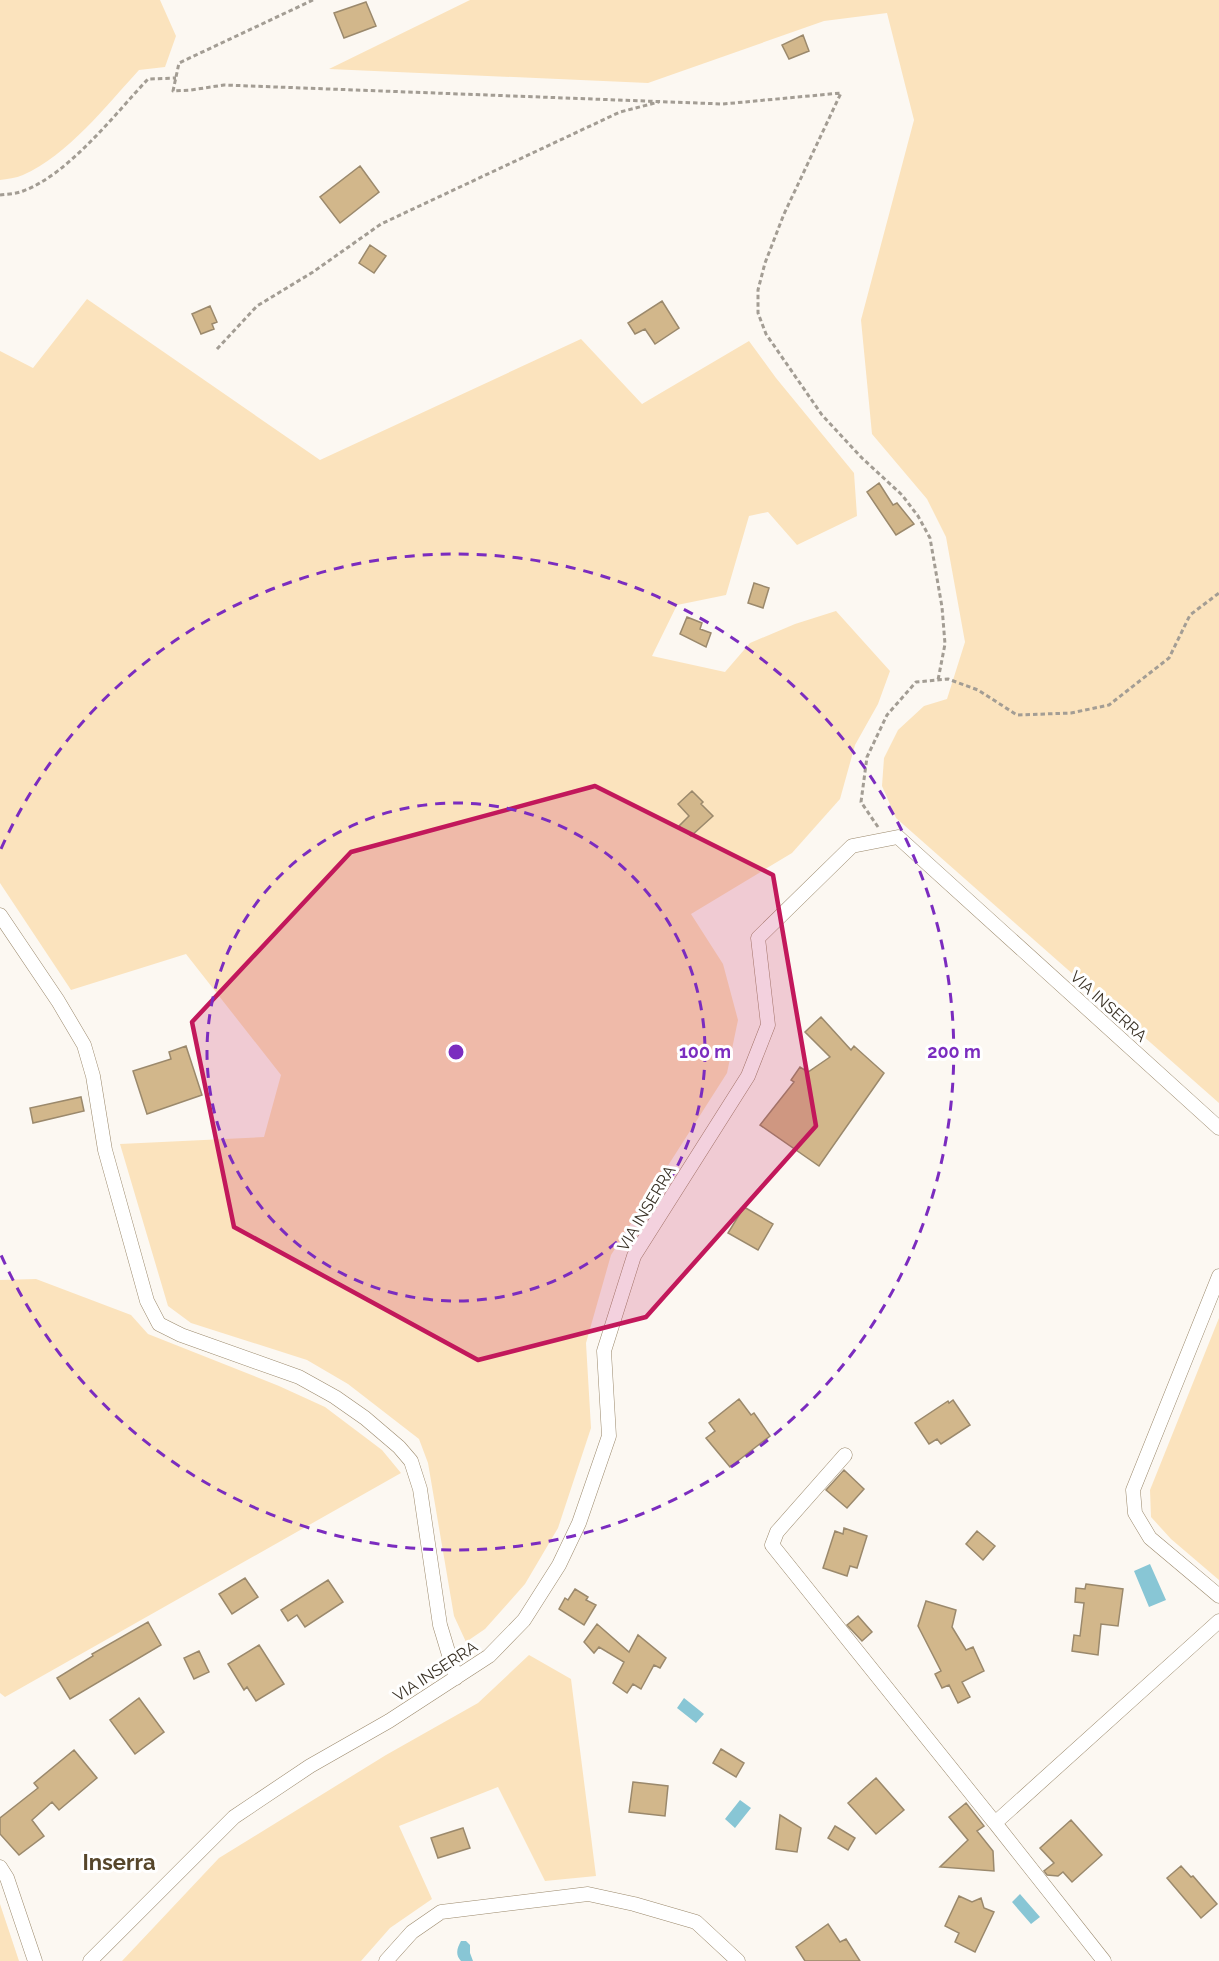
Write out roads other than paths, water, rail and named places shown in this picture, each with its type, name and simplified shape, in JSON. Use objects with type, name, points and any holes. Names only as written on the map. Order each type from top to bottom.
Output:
[{"type":"street","name":"VIA INSERRA","points":[[90,1961],[234,1816],[310,1766],[389,1721],[489,1656],[524,1620],[559,1565],[579,1523],[609,1436],[604,1351],[634,1256],[748,1076],[768,1025],[758,938],[852,846],[898,837],[1219,1128]]},
{"type":"street","points":[[0,915],[58,1001],[84,1046],[93,1076],[108,1161],[147,1301],[159,1324],[181,1335],[299,1377],[335,1396],[399,1447],[411,1461],[420,1489],[440,1625],[456,1678]]},
{"type":"street","points":[[1219,1276],[1133,1490],[1135,1513],[1150,1538],[1219,1596]]},
{"type":"street","points":[[845,1455],[777,1532],[772,1545],[1104,1961]]},
{"type":"street","points":[[995,1823],[1219,1621]]},
{"type":"street","points":[[0,1867],[7,1878],[34,1961]]},
{"type":"street","points":[[386,1961],[412,1932],[441,1912],[588,1894],[634,1904],[696,1922],[738,1961]]},
{"type":"water","points":[[1150,1564],[1166,1600],[1149,1607],[1134,1571]]},
{"type":"water","points":[[684,1698],[704,1714],[696,1723],[677,1708]]},
{"type":"water","points":[[740,1800],[751,1808],[735,1828],[725,1819]]},
{"type":"water","points":[[1020,1894],[1040,1917],[1031,1924],[1012,1902]]},
{"type":"water","points":[[461,1941],[466,1941],[470,1945],[473,1961],[459,1959],[457,1951]]},
{"type":"district","name":"Inserra","points":[[119,1862]]}]
